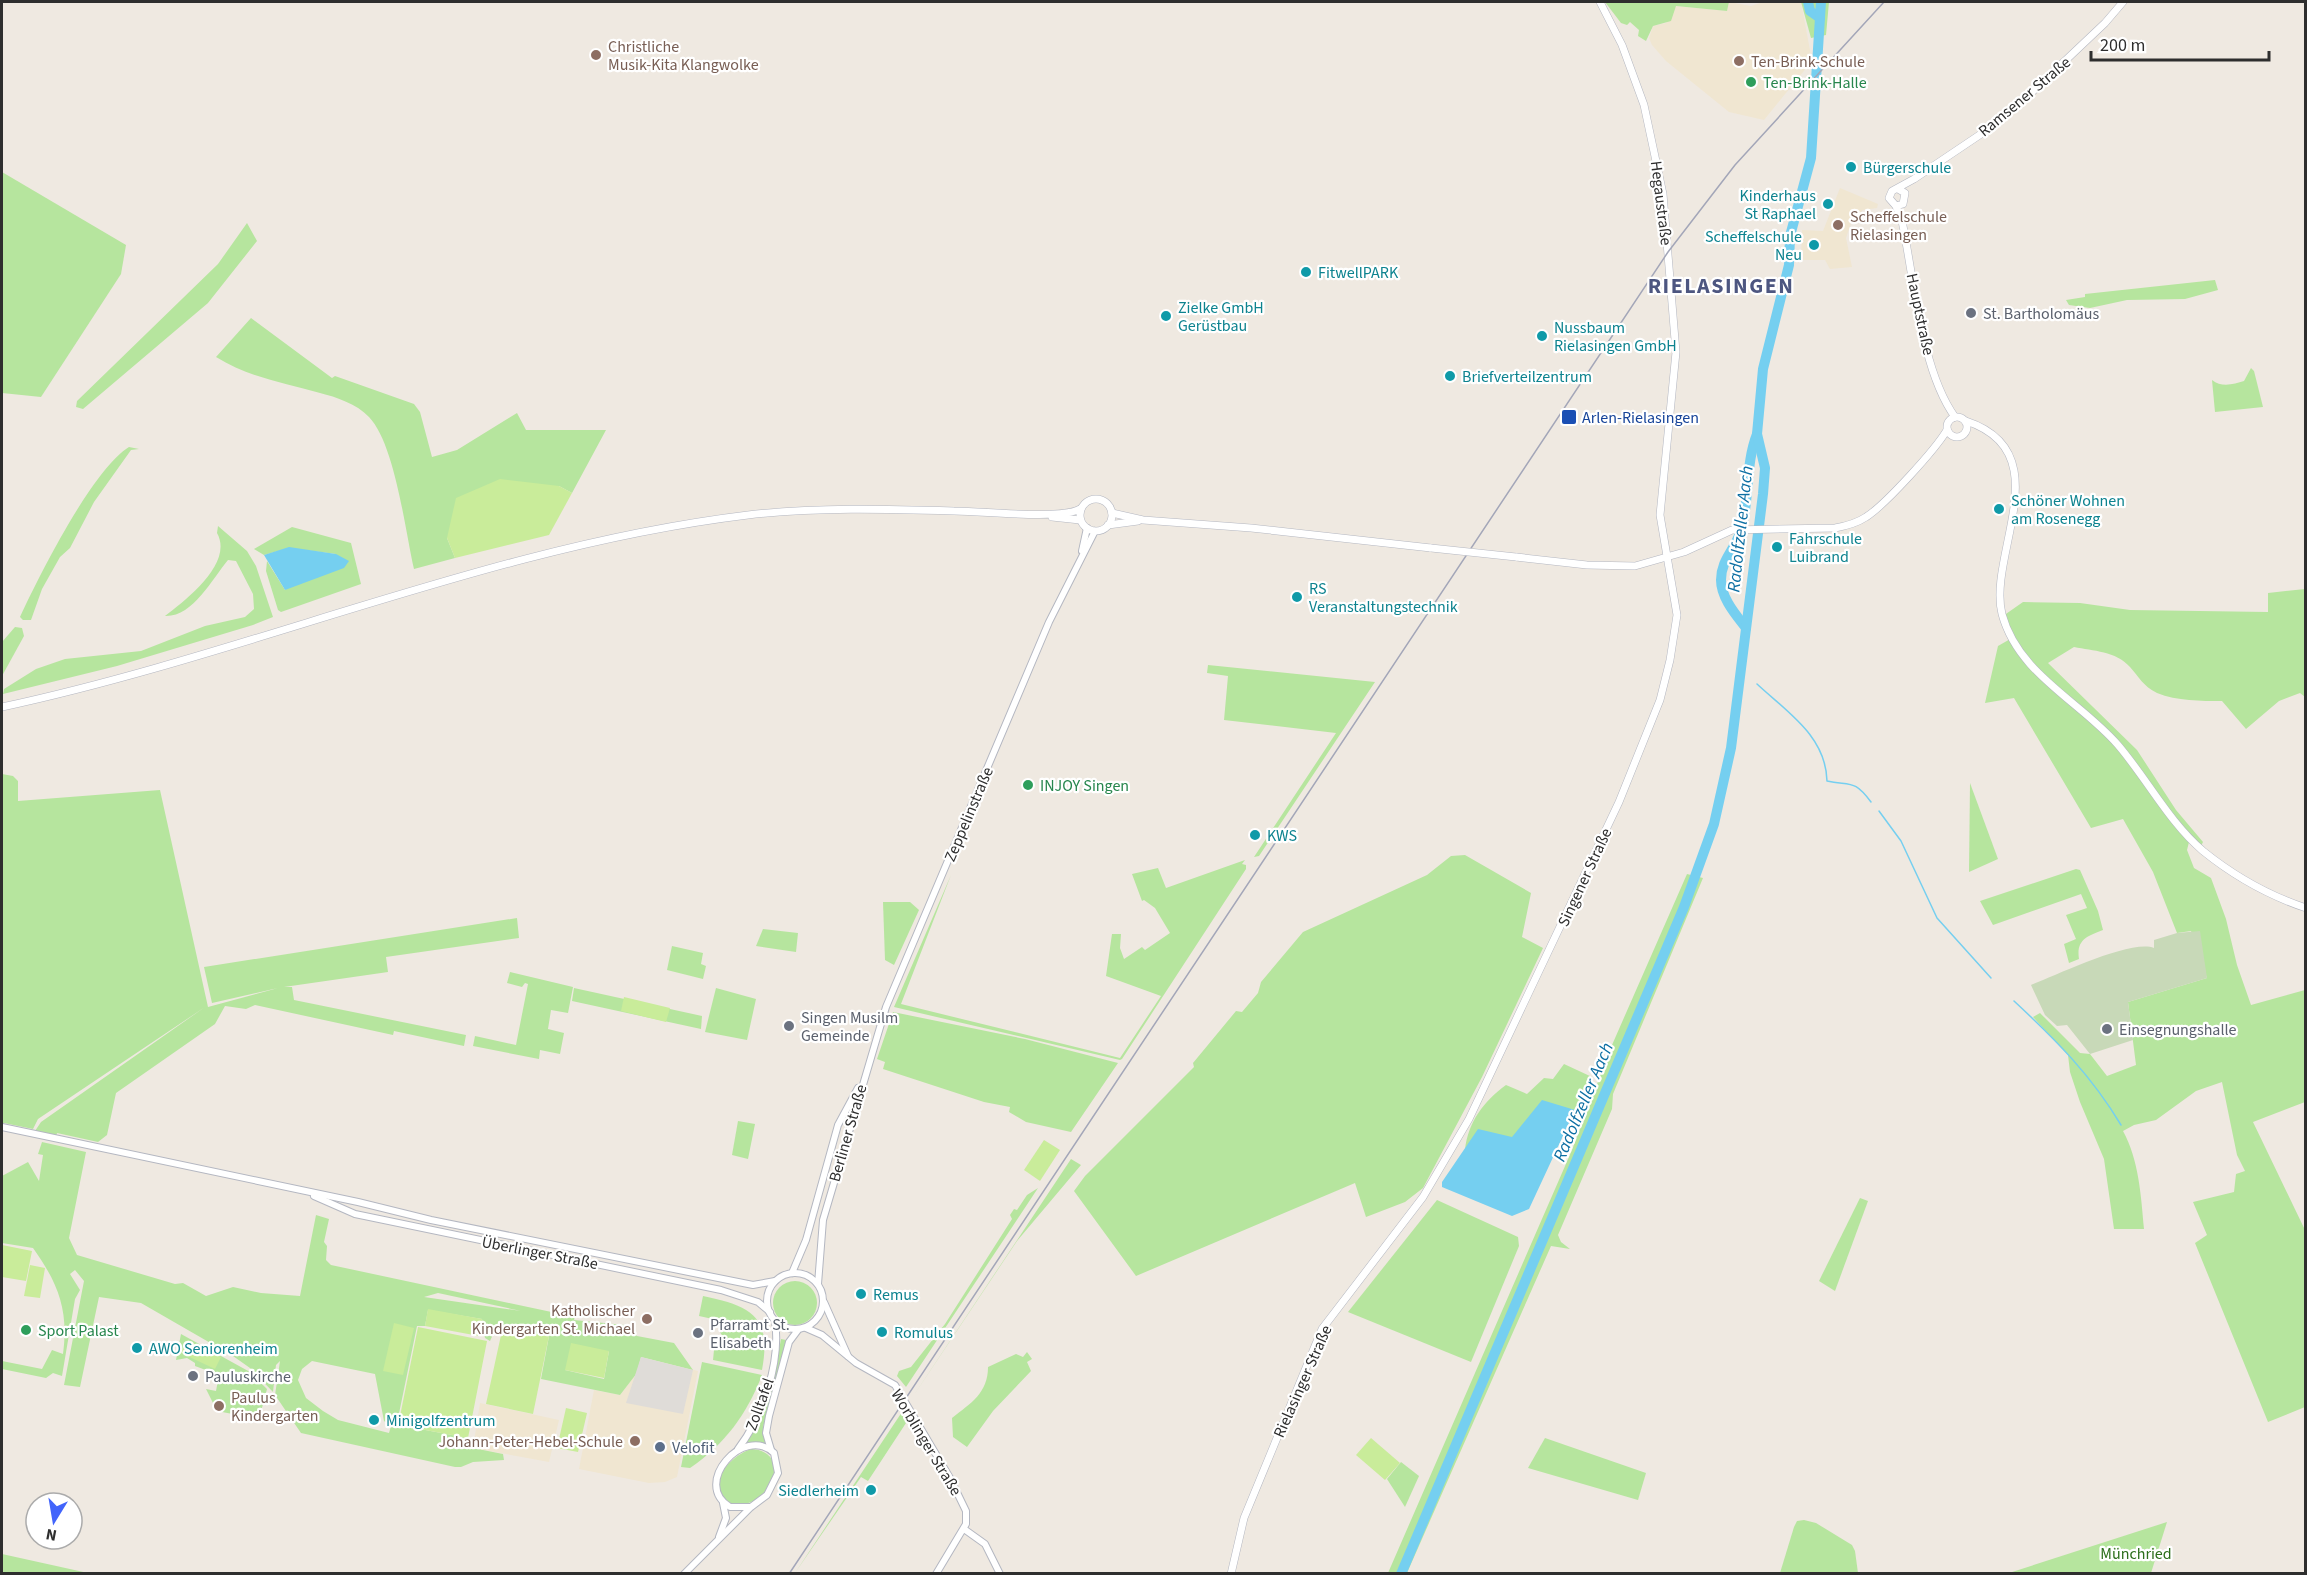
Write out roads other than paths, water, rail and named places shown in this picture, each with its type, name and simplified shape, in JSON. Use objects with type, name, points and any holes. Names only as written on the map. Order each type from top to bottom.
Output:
[{"type":"main road","name":"Hegaustraße","points":[[1600,2],[1622,45],[1644,105],[1663,194],[1676,352],[1660,515],[1666,558]]},
{"type":"main road","name":"Ramsener Straße","points":[[1898,189],[1981,134],[2035,90],[2105,23],[2123,2]]},
{"type":"main road","name":"Ramsener Straße","points":[[1902,202],[1914,180]]},
{"type":"main road","points":[[1898,189],[1902,202],[1891,203],[1889,195],[1898,189]]},
{"type":"main road","name":"Hauptstraße","points":[[1902,202],[1902,221],[1930,358],[1952,419]]},
{"type":"main road","points":[[1112,513],[1143,520],[1251,528],[1623,567],[1666,558],[1725,532],[1771,528],[1835,528],[1858,521],[1887,499],[1950,433],[1952,419],[1966,421],[1994,435],[2005,450],[2015,487],[2013,526],[2000,584],[2000,603],[2007,629],[2026,660],[2116,743],[2173,818],[2200,848],[2250,884],[2279,899],[2306,908]]},
{"type":"main road","points":[[1966,421],[1967,431]]},
{"type":"main road","points":[[1950,433],[1959,437],[1967,431],[1983,428]]},
{"type":"main road","points":[[2,707],[85,689],[540,554],[648,529],[753,514],[821,510],[1044,514],[1077,512],[1089,500],[1097,499],[1109,505],[1112,513],[1108,525]]},
{"type":"main road","points":[[1080,509],[1080,520]]},
{"type":"main road","points":[[1044,514],[1080,520],[1087,528],[1095,531],[1108,525],[1143,520]]},
{"type":"main road","name":"Singener Straße","points":[[1434,1180],[1469,1119],[1611,820],[1660,700],[1677,615],[1666,558]]},
{"type":"main road","name":"Rielasinger Straße","points":[[1231,1574],[1244,1518],[1324,1325],[1434,1180]]},
{"type":"street","name":"Zeppelinstraße","points":[[1082,555],[1087,528]]},
{"type":"street","name":"Zeppelinstraße","points":[[864,1077],[898,977],[1049,622],[1095,531]]},
{"type":"street","name":"Berliner Straße","points":[[792,1273],[806,1240],[838,1125],[864,1077]]},
{"type":"street","name":"Berliner Straße","points":[[818,1284],[823,1220],[864,1077]]},
{"type":"street","name":"Überlinger Straße","points":[[2,1127],[753,1285],[776,1281]]},
{"type":"street","name":"Überlinger Straße","points":[[308,1193],[355,1214],[721,1290],[758,1302],[770,1312]]},
{"type":"street","points":[[823,1302],[816,1320],[802,1329],[786,1328],[775,1320],[770,1312],[768,1296],[776,1281],[792,1273],[807,1275],[818,1284],[823,1302],[848,1356]]},
{"type":"street","name":"Zolltafel","points":[[737,1450],[755,1421],[767,1385],[778,1337],[775,1320]]},
{"type":"street","name":"Worblinger Straße","points":[[802,1329],[822,1335],[899,1391],[963,1503],[966,1514],[964,1529]]},
{"type":"street","name":"Zolltafel","points":[[771,1450],[766,1433],[769,1416],[789,1342],[802,1329]]},
{"type":"street","points":[[684,1574],[751,1507],[767,1495],[776,1480],[777,1461],[771,1450],[754,1446],[737,1450],[727,1458],[716,1481],[718,1497],[723,1503],[735,1508],[751,1507]]},
{"type":"street","points":[[712,1546],[722,1533],[725,1524],[723,1503]]},
{"type":"street","points":[[936,1574],[964,1529],[986,1544],[1000,1574]]},
{"type":"water","points":[[289,547],[336,554],[349,561],[344,568],[285,590],[264,555]]},
{"type":"water","points":[[1542,1100],[1575,1110],[1529,1209],[1512,1216],[1442,1187],[1442,1182],[1478,1129],[1512,1137]]},
{"type":"waterway","name":"Radolfzeller Aach","points":[[1808,2],[1810,11],[1820,18]]},
{"type":"waterway","name":"Radolfzeller Aach","points":[[1401,1574],[1684,907],[1714,824],[1731,748],[1763,494],[1765,468],[1757,434],[1763,369],[1789,265],[1790,236],[1811,158],[1821,2]]},
{"type":"waterway","name":"Radolfzeller Aach","points":[[1746,628],[1726,600],[1721,574],[1742,525],[1750,460],[1757,434]]},
{"type":"waterway","points":[[1757,684],[1792,715],[1812,738],[1825,765],[1827,781],[1852,785],[1871,802]]},
{"type":"waterway","points":[[1879,811],[1901,841],[1937,918],[1991,978]]},
{"type":"waterway","points":[[2014,1001],[2072,1059],[2098,1090],[2121,1125]]},
{"type":"railway","points":[[789,1574],[1668,252],[1735,165],[1884,2]]},
{"type":"place","name":"Christliche Musik-Kita Klangwolke","points":[[596,55]]},
{"type":"place","name":"Ten-Brink-Schule","points":[[1739,61]]},
{"type":"place","name":"Ten-Brink-Halle","points":[[1751,82]]},
{"type":"place","name":"Bürgerschule","points":[[1851,167]]},
{"type":"place","name":"Kinderhaus St Raphael","points":[[1828,204]]},
{"type":"place","name":"Scheffelschule Rielasingen","points":[[1838,225]]},
{"type":"place","name":"Scheffelschule Neu","points":[[1814,245]]},
{"type":"place","name":"FitwellPARK","points":[[1306,272]]},
{"type":"place","name":"St. Bartholomäus","points":[[1971,313]]},
{"type":"place","name":"Zielke GmbH Gerüstbau","points":[[1166,316]]},
{"type":"place","name":"Nussbaum Rielasingen GmbH","points":[[1542,336]]},
{"type":"place","name":"Briefverteilzentrum","points":[[1450,376]]},
{"type":"place","name":"Arlen-Rielasingen","points":[[1569,417]]},
{"type":"place","name":"Schöner Wohnen am Rosenegg","points":[[1999,509]]},
{"type":"place","name":"Fahrschule Luibrand","points":[[1777,547]]},
{"type":"place","name":"RS Veranstaltungstechnik","points":[[1297,597]]},
{"type":"place","name":"INJOY Singen","points":[[1028,785]]},
{"type":"place","name":"KWS","points":[[1255,835]]},
{"type":"place","name":"Singen Musilm Gemeinde","points":[[789,1026]]},
{"type":"place","name":"Einsegnungshalle","points":[[2107,1029]]},
{"type":"place","name":"Remus","points":[[861,1294]]},
{"type":"place","name":"Katholischer Kindergarten St. Michael","points":[[647,1319]]},
{"type":"place","name":"Sport Palast","points":[[26,1330]]},
{"type":"place","name":"Romulus","points":[[882,1332]]},
{"type":"place","name":"Pfarramt St. Elisabeth","points":[[698,1333]]},
{"type":"place","name":"AWO Seniorenheim","points":[[137,1348]]},
{"type":"place","name":"Pauluskirche","points":[[193,1376]]},
{"type":"place","name":"Paulus Kindergarten","points":[[219,1406]]},
{"type":"place","name":"Minigolfzentrum","points":[[374,1420]]},
{"type":"place","name":"Johann-Peter-Hebel-Schule","points":[[635,1441]]},
{"type":"place","name":"Velofit","points":[[660,1447]]},
{"type":"place","name":"Siedlerheim","points":[[871,1490]]},
{"type":"district","name":"RIELASINGEN","points":[[1721,285]]},
{"type":"park label","name":"Münchried","points":[[2136,1553]]}]
